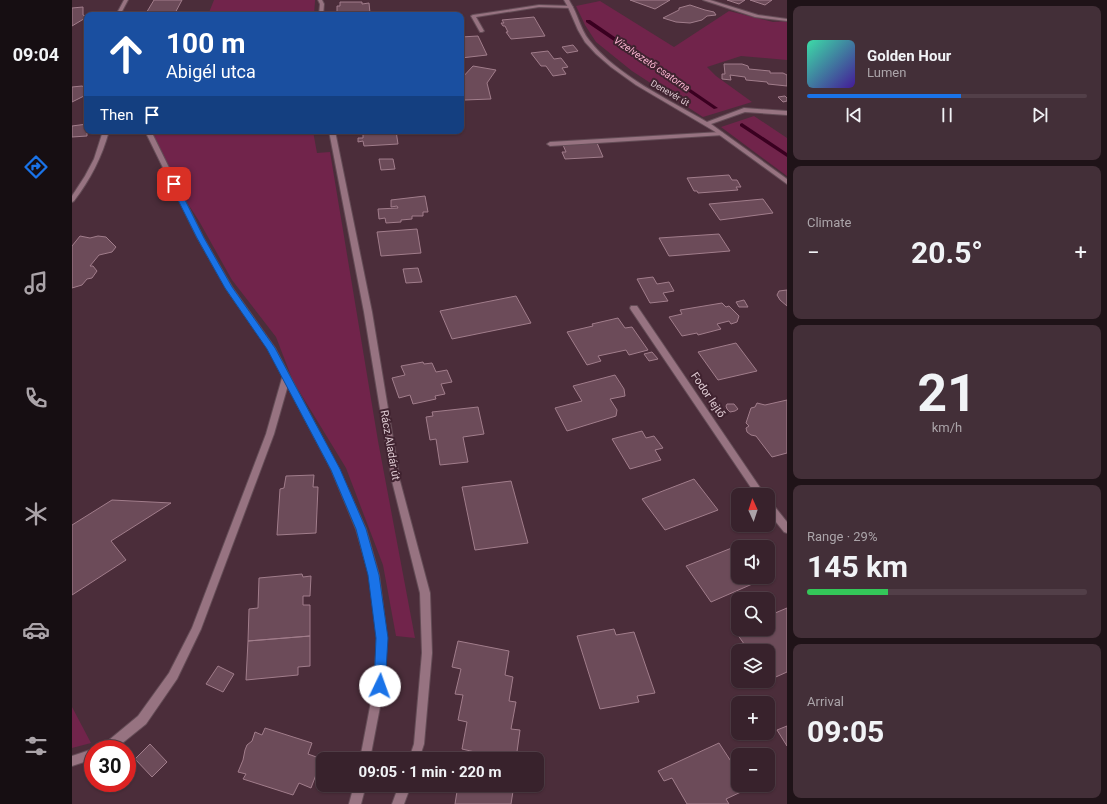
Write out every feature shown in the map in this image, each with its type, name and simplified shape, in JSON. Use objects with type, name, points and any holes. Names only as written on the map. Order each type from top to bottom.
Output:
[{"type":"street","points":[[120,12],[126,0]]},
{"type":"street","points":[[320,0],[322,4],[322,12]]},
{"type":"street","name":"Denevér út","points":[[566,0],[571,7],[579,29],[586,41],[600,56],[646,90],[721,134],[787,182]]},
{"type":"street","points":[[705,0],[757,16],[787,20]]},
{"type":"street","points":[[482,31],[474,16],[539,6],[571,7]]},
{"type":"street","points":[[706,124],[744,110],[787,113]]},
{"type":"street","points":[[72,200],[85,182],[95,164],[105,134]]},
{"type":"street","points":[[150,134],[214,263],[229,288],[271,348],[335,469],[361,529],[374,575],[382,638],[380,686],[366,752]]},
{"type":"street","name":"Rácz Aladár út","points":[[333,134],[368,312],[396,481],[425,593],[427,652],[419,744],[416,752]]},
{"type":"street","points":[[550,144],[721,134]]},
{"type":"street","name":"Fodor lejtő","points":[[634,308],[757,488]]},
{"type":"street","points":[[118,740],[142,720],[173,676],[196,629],[270,434],[286,378]]},
{"type":"street","points":[[775,514],[787,529]]},
{"type":"street","points":[[72,761],[84,757]]},
{"type":"street","points":[[356,804],[359,792]]},
{"type":"street","points":[[398,804],[402,792]]},
{"type":"shaded area","points":[[214,0],[315,0],[314,12],[209,12]]},
{"type":"shaded area","points":[[600,1],[674,47],[729,11],[773,22],[787,21],[787,60],[741,56],[707,67],[716,76],[752,102],[703,117],[632,71],[596,42],[585,25],[576,6]]},
{"type":"shaded area","points":[[754,116],[787,138],[787,176],[721,127]]},
{"type":"shaded area","points":[[149,134],[314,134],[317,153],[330,152],[378,441],[415,638],[396,636],[383,565],[346,468],[293,381],[276,337],[232,280],[199,221],[167,171]]},
{"type":"shaded area","points":[[72,707],[89,740],[84,740],[84,745],[72,748]]},
{"type":"building","points":[[154,0],[182,0],[176,12],[147,12]]},
{"type":"building","points":[[630,0],[670,0],[655,9]]},
{"type":"building","points":[[727,0],[745,0],[739,4]]},
{"type":"building","points":[[750,0],[772,0],[765,5]]},
{"type":"building","points":[[340,2],[362,2],[362,4],[369,3],[370,12],[337,12],[337,6],[340,6]]},
{"type":"building","points":[[690,5],[714,12],[716,15],[707,16],[702,20],[690,23],[676,22],[663,18],[679,10],[679,8]]},
{"type":"building","points":[[83,7],[84,19],[72,26],[72,8]]},
{"type":"building","points":[[534,17],[545,36],[511,39],[506,32],[508,32],[505,26],[501,23],[504,23],[502,20]]},
{"type":"building","points":[[478,36],[487,55],[464,58],[464,37]]},
{"type":"building","points":[[573,45],[578,51],[567,53],[562,47]]},
{"type":"building","points":[[548,51],[554,59],[561,58],[568,67],[562,68],[566,74],[553,76],[546,66],[541,66],[531,53]]},
{"type":"building","points":[[724,64],[742,64],[748,66],[749,69],[770,71],[770,73],[783,73],[787,75],[787,86],[746,80],[745,77],[730,75],[731,80],[722,79],[722,74],[725,74]]},
{"type":"building","points":[[473,66],[496,70],[487,83],[491,99],[464,100],[464,76]]},
{"type":"building","points":[[72,87],[84,87],[84,96],[72,102]]},
{"type":"building","points":[[785,96],[787,101],[783,102],[778,97]]},
{"type":"building","points":[[84,124],[84,134],[87,134],[87,136],[72,137],[72,126]]},
{"type":"building","points":[[363,134],[396,134],[398,144],[364,146],[363,141],[358,142],[358,138],[363,138]]},
{"type":"building","points":[[597,143],[603,157],[565,159],[562,152],[566,152],[563,145]]},
{"type":"building","points":[[379,159],[393,159],[395,169],[381,170]]},
{"type":"building","points":[[729,175],[732,180],[737,180],[741,187],[736,187],[738,190],[698,193],[697,191],[694,191],[687,178]]},
{"type":"building","points":[[425,196],[428,212],[423,212],[423,216],[412,216],[412,219],[401,220],[401,222],[386,223],[385,218],[379,219],[378,209],[398,208],[397,206],[391,207],[391,200]]},
{"type":"building","points":[[763,199],[773,213],[720,220],[709,204]]},
{"type":"building","points":[[417,229],[421,253],[381,256],[377,232]]},
{"type":"building","points":[[719,234],[730,251],[669,256],[659,238]]},
{"type":"building","points":[[80,236],[90,238],[98,236],[106,237],[116,247],[112,252],[99,255],[90,266],[93,266],[97,271],[92,278],[87,279],[82,285],[72,288],[72,246]]},
{"type":"building","points":[[418,268],[422,282],[406,283],[403,269]]},
{"type":"building","points":[[653,277],[657,284],[669,282],[674,291],[663,293],[668,301],[650,303],[637,279]]},
{"type":"building","points":[[787,290],[787,306],[777,295],[779,291]]},
{"type":"building","points":[[516,296],[531,323],[452,339],[440,311]]},
{"type":"building","points":[[744,300],[748,307],[739,307],[736,302]]},
{"type":"building","points":[[722,303],[726,307],[729,306],[739,316],[737,322],[731,324],[729,321],[717,324],[721,329],[698,335],[697,333],[682,336],[669,317],[682,314],[680,310]]},
{"type":"building","points":[[618,318],[625,328],[632,327],[648,350],[629,355],[626,350],[598,356],[601,361],[587,365],[567,332]]},
{"type":"building","points":[[736,343],[757,371],[718,380],[698,352]]},
{"type":"building","points":[[652,352],[658,359],[649,361],[644,354]]},
{"type":"building","points":[[423,362],[424,364],[432,363],[436,372],[447,370],[452,382],[441,384],[445,394],[435,396],[436,399],[413,404],[410,395],[399,398],[392,378],[405,375],[401,366]]},
{"type":"building","points":[[615,375],[624,389],[625,396],[610,399],[617,410],[616,416],[567,431],[555,408],[582,401],[573,386]]},
{"type":"building","points":[[787,400],[787,453],[772,457],[756,436],[747,432],[746,428],[749,426],[746,423],[751,408],[755,407],[757,403],[765,405]]},
{"type":"building","points":[[727,404],[734,404],[738,409],[730,412],[727,409]]},
{"type":"building","points":[[478,407],[484,434],[463,437],[468,462],[440,465],[436,439],[430,440],[426,417],[433,416],[432,412]]},
{"type":"building","points":[[642,431],[646,438],[654,436],[663,448],[655,450],[661,460],[630,469],[612,439]]},
{"type":"building","points":[[314,475],[313,487],[318,487],[316,533],[277,535],[280,489],[284,488],[286,476]]},
{"type":"building","points":[[694,479],[718,510],[665,530],[642,499]]},
{"type":"building","points":[[511,481],[528,543],[475,550],[462,487]]},
{"type":"building","points":[[112,500],[171,503],[111,541],[126,560],[72,595],[72,525]]},
{"type":"building","points":[[731,548],[731,584],[752,584],[711,602],[686,566]]},
{"type":"building","points":[[302,574],[303,577],[311,576],[310,596],[303,596],[303,605],[310,605],[310,636],[248,641],[249,609],[258,608],[259,578]]},
{"type":"building","points":[[787,608],[787,672],[775,677],[775,644],[744,644],[738,636],[775,636],[775,613]]},
{"type":"building","points":[[614,629],[616,635],[634,632],[655,693],[637,696],[639,702],[600,709],[577,636]]},
{"type":"building","points":[[310,636],[310,666],[298,667],[298,675],[246,680],[248,641]]},
{"type":"building","points":[[458,641],[509,651],[505,675],[513,677],[509,701],[516,702],[511,729],[520,730],[517,752],[475,752],[462,749],[467,722],[458,720],[463,695],[455,694],[461,669],[452,667]]},
{"type":"building","points":[[218,666],[234,674],[223,692],[206,684]]},
{"type":"building","points":[[787,726],[787,746],[777,730]]},
{"type":"building","points":[[265,728],[312,743],[308,754],[316,757],[316,775],[311,788],[299,783],[293,795],[243,779],[246,774],[238,772],[247,745],[252,741],[255,732],[262,735]]},
{"type":"building","points":[[719,743],[731,761],[731,792],[741,792],[726,799],[729,804],[687,804],[672,778],[664,781],[658,771]]},
{"type":"building","points":[[150,744],[167,762],[152,777],[136,760],[136,758]]},
{"type":"building","points":[[457,792],[513,792],[511,804],[455,804]]},
{"type":"waterway","name":"Vízelvezető csatorna","points":[[588,21],[716,108]]},
{"type":"waterway","name":"Vízelvezető csatorna","points":[[742,125],[787,155]]},
{"type":"route","points":[[174,184],[200,238],[229,288],[271,348],[335,469],[361,529],[374,575],[382,638],[380,686]]}]
